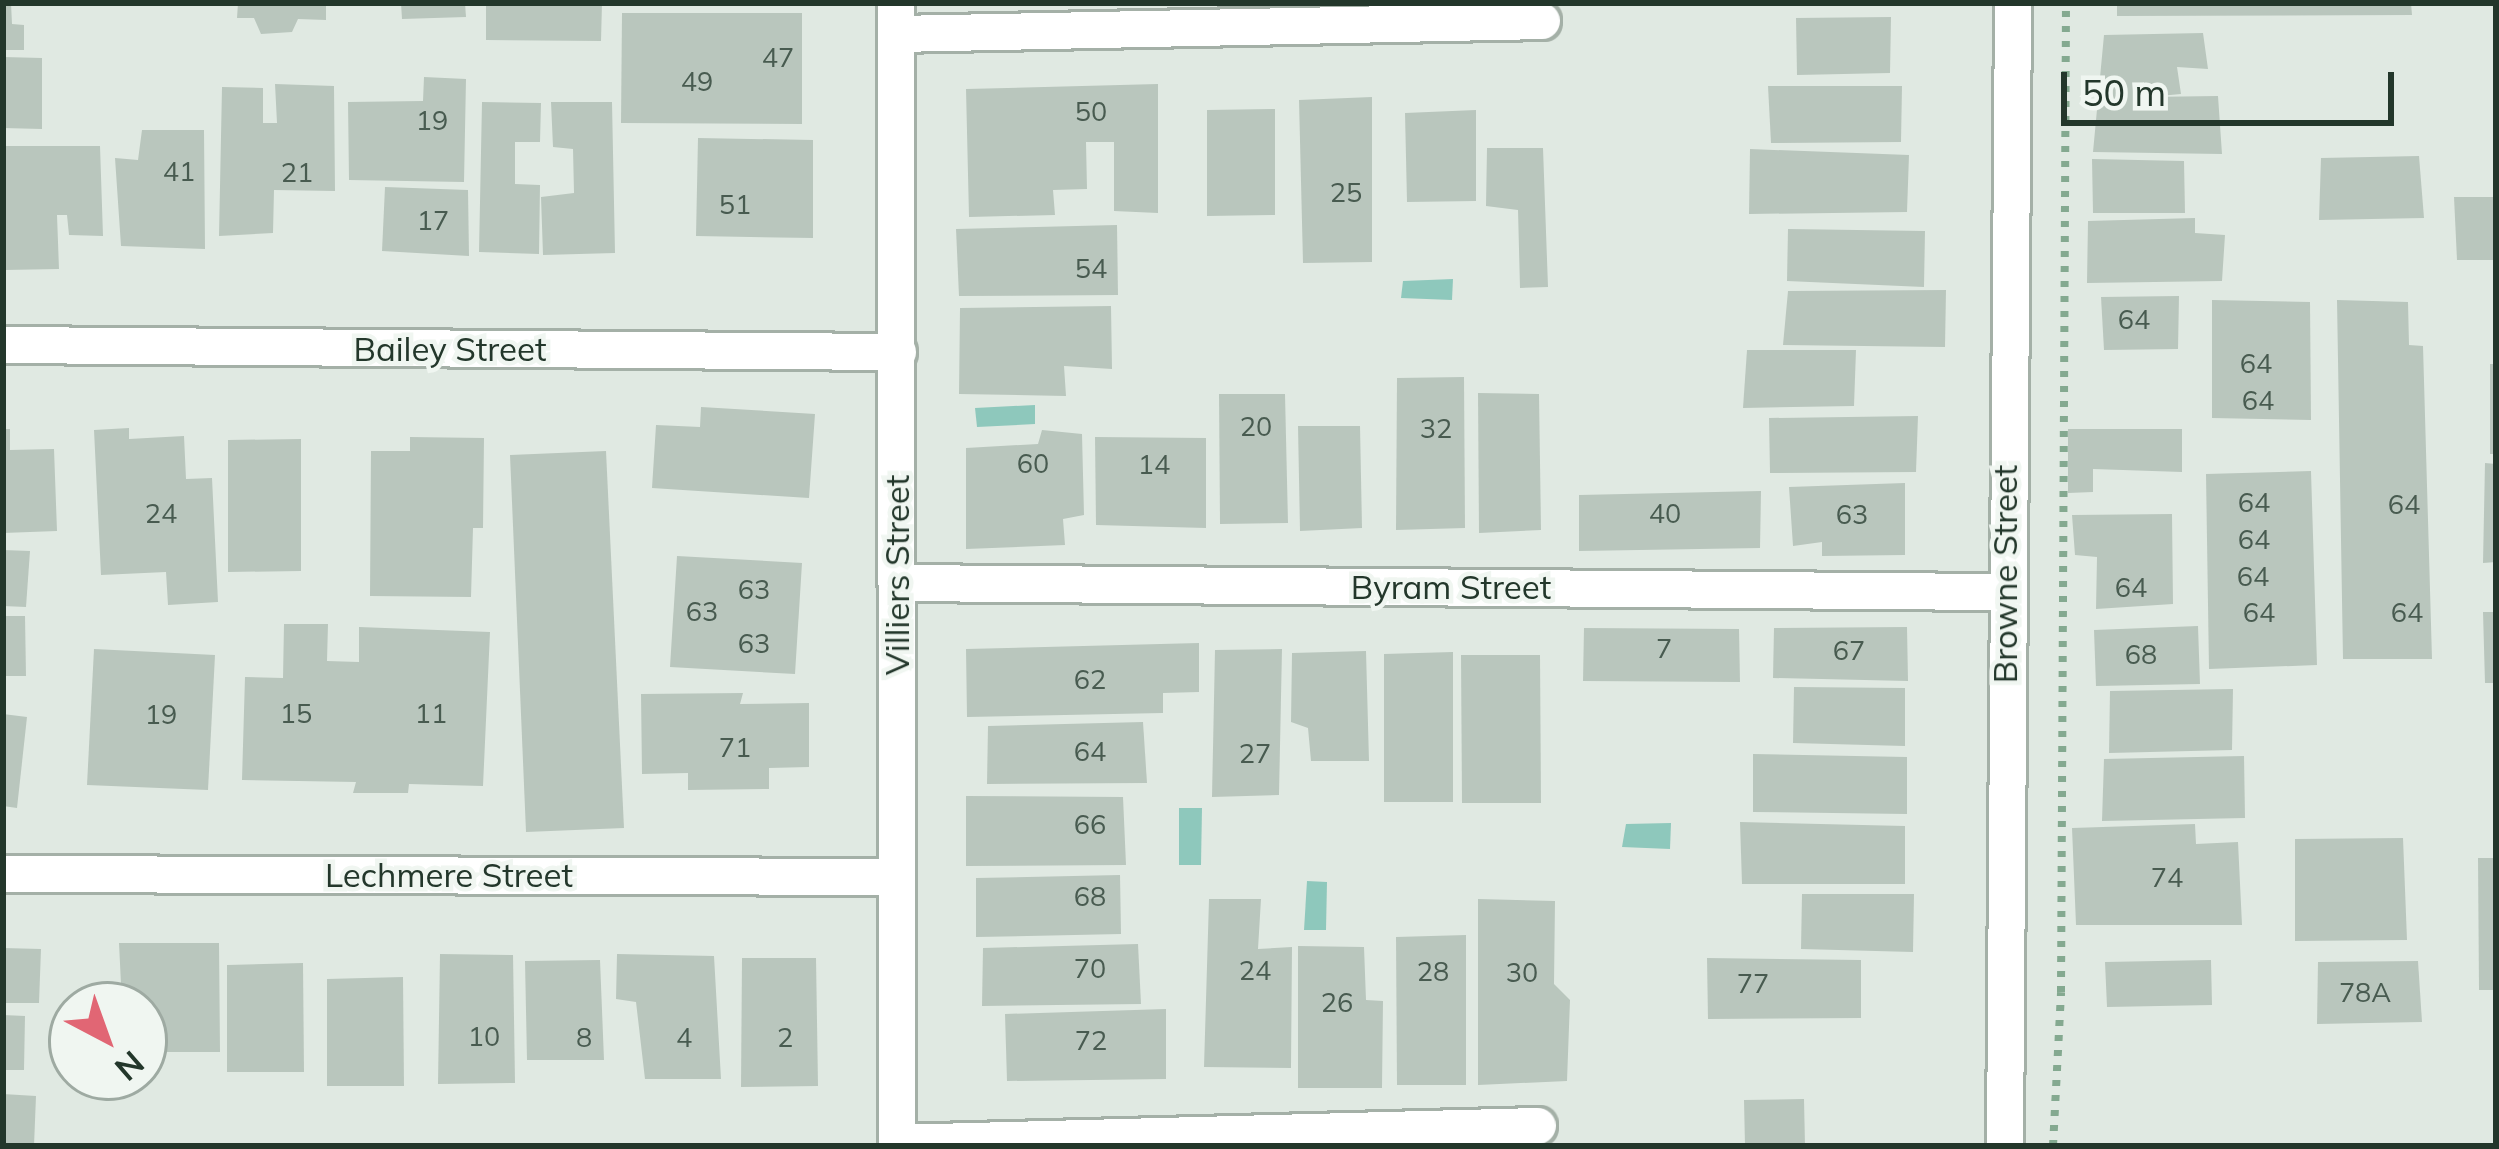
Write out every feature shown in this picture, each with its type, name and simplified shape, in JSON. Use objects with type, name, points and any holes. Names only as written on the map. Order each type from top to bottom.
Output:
[{"type":"street","name":"Browne Street","points":[[2006,1146],[2004,592],[2013,3]]},
{"type":"street","points":[[897,19],[1542,20]]},
{"type":"street","name":"Villiers Street","points":[[897,19],[897,1145]]},
{"type":"street","name":"Bailey Street","points":[[3,345],[898,352]]},
{"type":"street","name":"Byram Street","points":[[898,583],[2004,592]]},
{"type":"street","name":"Lechmere Street","points":[[3,874],[896,877]]},
{"type":"street","points":[[897,1145],[1538,1126]]},
{"type":"path","points":[[2053,1146],[2061,992],[2066,3]]},
{"type":"water","points":[[1453,279],[1452,300],[1401,298],[1403,281]]},
{"type":"water","points":[[1035,405],[1035,424],[977,427],[975,408]]},
{"type":"water","points":[[1179,808],[1202,808],[1201,865],[1179,865]]},
{"type":"water","points":[[1671,823],[1670,849],[1622,847],[1626,824]]},
{"type":"water","points":[[1307,881],[1327,882],[1326,930],[1304,930]]},
{"type":"building","points":[[3,3],[11,3],[12,24],[24,25],[24,50],[3,50]]},
{"type":"building","points":[[238,3],[326,3],[326,20],[298,19],[292,32],[261,34],[254,18],[237,18]]},
{"type":"building","points":[[401,3],[465,3],[466,17],[402,19]]},
{"type":"building","points":[[486,3],[602,3],[601,41],[486,40]]},
{"type":"building","points":[[2117,3],[2411,3],[2412,15],[2117,16]]},
{"type":"building","points":[[622,13],[802,13],[802,124],[621,123]]},
{"type":"building","points":[[1891,17],[1890,73],[1797,75],[1796,18]]},
{"type":"building","points":[[2203,33],[2208,69],[2177,67],[2181,94],[2148,97],[2218,96],[2222,154],[2093,152],[2104,35]]},
{"type":"building","points":[[3,57],[42,58],[42,129],[3,128]]},
{"type":"building","points":[[424,77],[466,79],[464,182],[349,180],[348,102],[423,101]]},
{"type":"building","points":[[275,84],[334,86],[335,191],[274,190],[273,233],[219,236],[222,87],[263,88],[263,123],[277,123]]},
{"type":"building","points":[[1158,84],[1158,213],[1114,211],[1114,142],[1086,142],[1087,189],[1053,190],[1055,215],[969,217],[966,89]]},
{"type":"building","points":[[1768,86],[1902,86],[1901,142],[1771,143]]},
{"type":"building","points":[[1372,97],[1372,262],[1303,263],[1299,100]]},
{"type":"building","points":[[482,102],[541,103],[540,142],[515,142],[515,184],[540,185],[539,254],[479,252]]},
{"type":"building","points":[[551,102],[612,102],[615,253],[543,255],[541,197],[574,193],[573,149],[553,147]]},
{"type":"building","points":[[1275,109],[1275,215],[1207,216],[1207,110]]},
{"type":"building","points":[[1476,110],[1476,201],[1407,202],[1405,113]]},
{"type":"building","points":[[142,130],[204,130],[205,249],[121,246],[115,158],[138,160]]},
{"type":"building","points":[[698,138],[813,140],[813,238],[696,236]]},
{"type":"building","points":[[3,146],[100,146],[103,236],[69,235],[67,215],[57,215],[59,269],[5,270]]},
{"type":"building","points":[[1487,148],[1543,148],[1548,287],[1520,288],[1518,210],[1486,206]]},
{"type":"building","points":[[1750,149],[1909,155],[1907,212],[1749,214]]},
{"type":"building","points":[[2419,156],[2424,218],[2319,220],[2321,158]]},
{"type":"building","points":[[2092,159],[2184,161],[2185,213],[2093,213]]},
{"type":"building","points":[[385,187],[468,190],[469,256],[382,251]]},
{"type":"building","points":[[2454,197],[2496,197],[2496,260],[2457,260]]},
{"type":"building","points":[[2195,218],[2195,233],[2225,235],[2222,281],[2087,283],[2088,221]]},
{"type":"building","points":[[1117,225],[1118,295],[959,296],[956,229]]},
{"type":"building","points":[[1788,229],[1925,231],[1924,287],[1787,281]]},
{"type":"building","points":[[1946,290],[1945,347],[1783,345],[1788,291]]},
{"type":"building","points":[[2179,296],[2178,349],[2104,350],[2101,297]]},
{"type":"building","points":[[2212,300],[2310,302],[2311,420],[2212,418]]},
{"type":"building","points":[[2337,300],[2408,302],[2409,345],[2423,346],[2432,659],[2343,659]]},
{"type":"building","points":[[1111,306],[1112,369],[1064,366],[1066,396],[959,394],[960,308]]},
{"type":"building","points":[[1747,350],[1856,350],[1854,406],[1743,408]]},
{"type":"building","points":[[2490,364],[2496,364],[2496,454],[2490,454]]},
{"type":"building","points":[[1464,377],[1465,528],[1396,530],[1397,378]]},
{"type":"building","points":[[1478,393],[1539,394],[1541,530],[1479,533]]},
{"type":"building","points":[[1219,394],[1285,394],[1288,523],[1220,524]]},
{"type":"building","points":[[701,407],[815,414],[809,498],[652,488],[656,425],[700,427]]},
{"type":"building","points":[[1918,416],[1916,472],[1770,473],[1769,418]]},
{"type":"building","points":[[1298,426],[1360,426],[1362,528],[1300,531]]},
{"type":"building","points":[[129,428],[129,439],[184,436],[186,479],[212,478],[218,602],[168,605],[166,572],[101,575],[94,430]]},
{"type":"building","points":[[3,429],[10,429],[10,450],[54,449],[57,531],[3,533]]},
{"type":"building","points":[[2068,429],[2182,429],[2182,472],[2093,469],[2093,492],[2068,493]]},
{"type":"building","points":[[1042,430],[1082,434],[1084,515],[1063,519],[1065,545],[966,549],[966,448],[1038,444]]},
{"type":"building","points":[[410,437],[484,438],[483,528],[473,528],[471,597],[370,596],[371,451],[410,451]]},
{"type":"building","points":[[1095,437],[1206,438],[1206,528],[1096,525]]},
{"type":"building","points":[[301,439],[301,571],[228,572],[228,440]]},
{"type":"building","points":[[606,451],[624,828],[526,832],[510,455]]},
{"type":"building","points":[[2485,463],[2496,464],[2496,562],[2483,563]]},
{"type":"building","points":[[2311,471],[2317,665],[2209,669],[2206,474]]},
{"type":"building","points":[[1905,483],[1905,555],[1822,556],[1822,542],[1793,546],[1789,487]]},
{"type":"building","points":[[1761,491],[1760,548],[1579,551],[1579,495]]},
{"type":"building","points":[[2172,514],[2173,604],[2096,609],[2097,557],[2075,555],[2072,515]]},
{"type":"building","points":[[3,550],[30,551],[26,607],[3,606]]},
{"type":"building","points":[[677,556],[802,563],[795,674],[670,667]]},
{"type":"building","points":[[2483,612],[2496,612],[2496,683],[2485,683]]},
{"type":"building","points":[[3,616],[25,616],[26,676],[3,676]]},
{"type":"building","points":[[284,624],[328,624],[327,661],[359,662],[359,627],[490,632],[483,786],[409,784],[408,793],[353,793],[356,782],[242,780],[245,677],[283,678]]},
{"type":"building","points":[[2198,626],[2200,684],[2096,686],[2094,630]]},
{"type":"building","points":[[1907,627],[1908,681],[1773,678],[1774,628]]},
{"type":"building","points":[[1584,628],[1739,629],[1740,682],[1583,681]]},
{"type":"building","points":[[1199,643],[1199,692],[1163,693],[1163,713],[967,717],[966,649]]},
{"type":"building","points":[[94,649],[215,655],[208,790],[87,785]]},
{"type":"building","points":[[1282,649],[1279,795],[1212,797],[1215,650]]},
{"type":"building","points":[[1366,651],[1369,761],[1311,761],[1308,728],[1291,722],[1292,653]]},
{"type":"building","points":[[1453,652],[1453,802],[1384,802],[1384,654]]},
{"type":"building","points":[[1461,655],[1540,655],[1541,803],[1462,803]]},
{"type":"building","points":[[1794,687],[1905,688],[1905,746],[1793,743]]},
{"type":"building","points":[[2233,689],[2232,750],[2109,753],[2110,691]]},
{"type":"building","points":[[743,693],[740,704],[809,703],[809,767],[769,768],[769,789],[688,790],[688,773],[642,774],[641,694]]},
{"type":"building","points":[[3,714],[27,717],[17,808],[3,806]]},
{"type":"building","points":[[1143,722],[1147,783],[987,784],[988,726]]},
{"type":"building","points":[[1753,754],[1907,757],[1907,814],[1753,812]]},
{"type":"building","points":[[2244,756],[2245,818],[2102,821],[2104,759]]},
{"type":"building","points":[[966,796],[1123,797],[1126,865],[966,866]]},
{"type":"building","points":[[1740,822],[1905,826],[1905,884],[1742,884]]},
{"type":"building","points":[[2195,824],[2196,844],[2238,842],[2242,925],[2076,925],[2072,828]]},
{"type":"building","points":[[2403,838],[2407,940],[2295,941],[2295,839]]},
{"type":"building","points":[[2478,858],[2496,858],[2496,990],[2479,990]]},
{"type":"building","points":[[1120,875],[1121,934],[976,937],[976,878]]},
{"type":"building","points":[[1802,894],[1914,894],[1913,952],[1801,949]]},
{"type":"building","points":[[1209,899],[1261,899],[1258,949],[1292,947],[1291,1068],[1204,1067]]},
{"type":"building","points":[[1478,899],[1555,901],[1554,984],[1570,1000],[1567,1081],[1478,1085]]},
{"type":"building","points":[[1466,935],[1466,1085],[1397,1085],[1396,937]]},
{"type":"building","points":[[119,943],[219,943],[220,1052],[168,1052],[168,981],[121,981]]},
{"type":"building","points":[[1138,944],[1141,1004],[982,1006],[983,948]]},
{"type":"building","points":[[1298,946],[1364,947],[1366,1000],[1383,1001],[1382,1088],[1298,1088]]},
{"type":"building","points":[[3,948],[41,949],[39,1003],[3,1003]]},
{"type":"building","points":[[440,954],[513,955],[515,1083],[438,1084]]},
{"type":"building","points":[[617,954],[714,956],[721,1079],[645,1079],[636,1002],[616,999]]},
{"type":"building","points":[[742,958],[816,958],[818,1086],[741,1087]]},
{"type":"building","points":[[1707,958],[1861,960],[1861,1018],[1708,1019]]},
{"type":"building","points":[[600,960],[604,1060],[527,1060],[525,961]]},
{"type":"building","points":[[2211,960],[2212,1005],[2107,1007],[2105,962]]},
{"type":"building","points":[[2418,961],[2422,1022],[2317,1024],[2318,962]]},
{"type":"building","points":[[303,963],[304,1072],[227,1072],[227,965]]},
{"type":"building","points":[[403,977],[404,1086],[327,1086],[327,979]]},
{"type":"building","points":[[1166,1009],[1166,1079],[1007,1081],[1005,1014]]},
{"type":"building","points":[[3,1015],[25,1016],[24,1070],[3,1070]]},
{"type":"building","points":[[3,1094],[36,1096],[34,1146],[3,1146]]},
{"type":"building","points":[[1804,1099],[1805,1146],[1745,1146],[1744,1100]]}]
